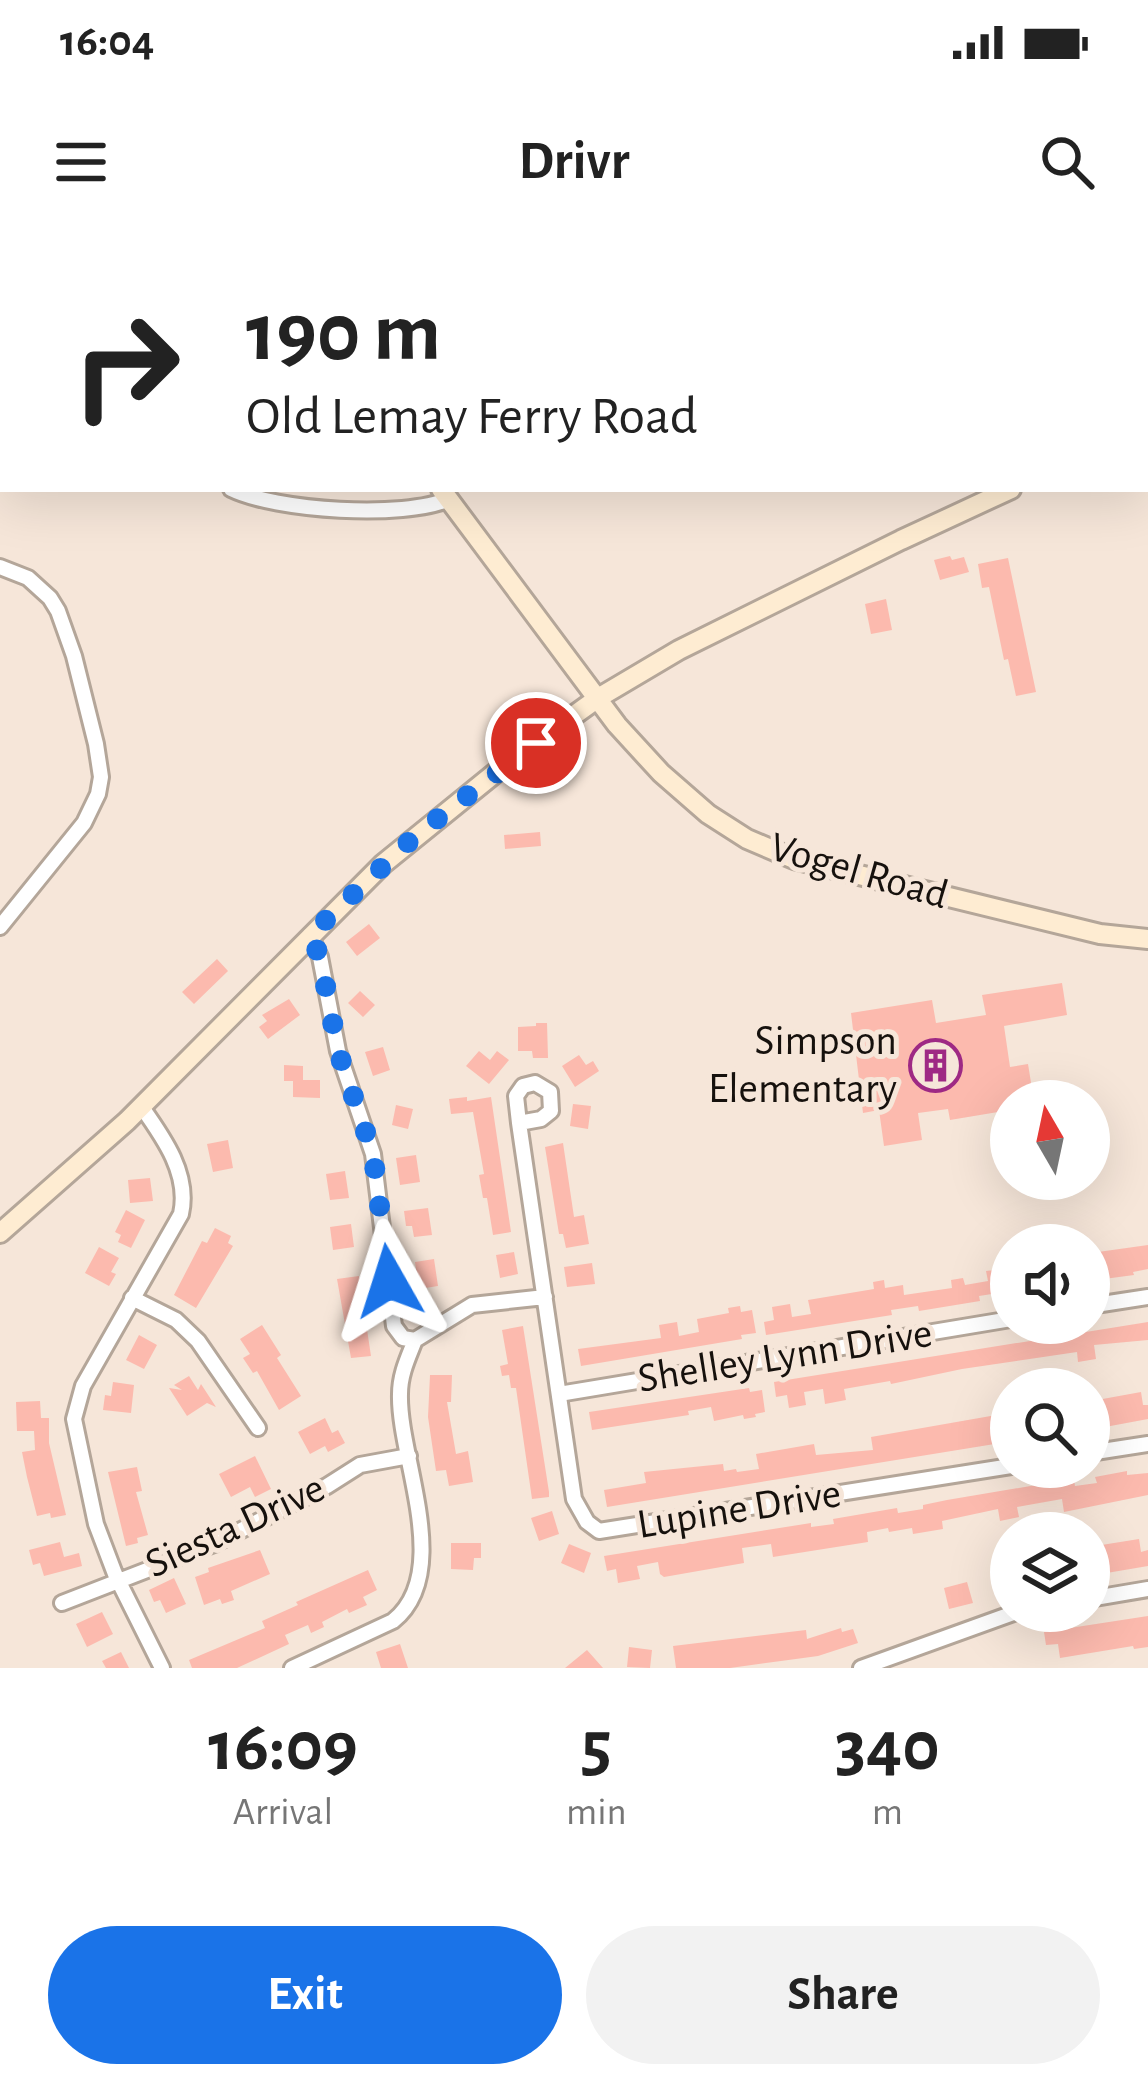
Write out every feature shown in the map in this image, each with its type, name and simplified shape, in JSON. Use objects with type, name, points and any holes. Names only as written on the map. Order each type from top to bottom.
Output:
[{"type":"main road","points":[[0,1233],[141,1106],[415,836],[505,765],[598,698],[712,632],[1005,492]]},
{"type":"main road","name":"Vogel Road","points":[[445,494],[617,725],[707,814],[747,839],[794,859],[1100,934],[1148,939]]},
{"type":"street","points":[[239,492],[301,508],[411,508],[436,504],[445,494]]},
{"type":"street","points":[[0,567],[28,578],[58,611],[74,656],[100,777],[98,794],[84,823],[0,927]]},
{"type":"street","points":[[310,935],[320,957],[338,1051],[373,1154],[394,1326],[403,1338],[415,1340]]},
{"type":"street","points":[[141,1106],[166,1141],[184,1202],[83,1386],[74,1419],[96,1524],[117,1579],[162,1668]]},
{"type":"street","name":"Lupine Drive","points":[[519,1123],[574,1499],[586,1522],[599,1531],[990,1469]]},
{"type":"street","points":[[292,1668],[393,1621],[411,1598],[422,1546],[399,1396],[403,1368],[415,1340],[472,1305],[545,1297]]},
{"type":"street","points":[[1110,1303],[1148,1297]]},
{"type":"street","points":[[132,1298],[176,1320],[198,1341],[258,1428]]},
{"type":"street","name":"Shelley Lynn Drive","points":[[559,1394],[990,1322]]},
{"type":"street","points":[[1110,1450],[1148,1444]]},
{"type":"street","name":"Siesta Drive","points":[[62,1603],[214,1544],[360,1465],[409,1456]]},
{"type":"street","points":[[1110,1595],[1148,1589]]},
{"type":"street","points":[[861,1668],[990,1621]]},
{"type":"building","points":[[950,556],[952,560],[964,557],[969,572],[940,580],[934,560]]},
{"type":"building","points":[[1008,558],[1036,692],[1016,696],[989,587],[982,588],[978,564]]},
{"type":"building","points":[[886,599],[892,630],[871,634],[865,604]]},
{"type":"building","points":[[540,832],[541,846],[505,849],[504,835]]},
{"type":"building","points":[[369,924],[380,938],[357,956],[346,942]]},
{"type":"building","points":[[217,959],[228,971],[194,1004],[182,992]]},
{"type":"building","name":"Simpson Elementary","points":[[1062,983],[1067,1015],[1004,1026],[1010,1067],[1028,1064],[1031,1080],[990,1080],[990,1113],[950,1120],[948,1109],[918,1113],[922,1140],[884,1146],[879,1110],[863,1113],[851,1013],[932,1000],[936,1023],[986,1015],[982,995]]},
{"type":"building","points":[[360,991],[375,1005],[363,1017],[348,1003]]},
{"type":"building","points":[[289,999],[300,1015],[268,1039],[259,1027],[267,1021],[262,1015]]},
{"type":"building","points":[[547,1023],[548,1058],[518,1051],[518,1027]]},
{"type":"building","points":[[383,1047],[390,1070],[373,1076],[365,1052]]},
{"type":"building","points":[[479,1051],[490,1060],[497,1051],[509,1060],[489,1084],[466,1066]]},
{"type":"building","points":[[579,1055],[586,1065],[593,1061],[599,1071],[575,1087],[562,1066]]},
{"type":"building","points":[[284,1065],[303,1066],[303,1080],[320,1080],[320,1098],[293,1097],[293,1081],[284,1081]]},
{"type":"building","points":[[467,1097],[467,1101],[491,1097],[511,1232],[493,1235],[479,1175],[484,1174],[473,1112],[451,1114],[449,1099]]},
{"type":"building","points":[[573,1104],[591,1106],[588,1129],[570,1126]]},
{"type":"building","points":[[396,1105],[413,1109],[408,1129],[392,1125]]},
{"type":"building","points":[[228,1140],[233,1168],[213,1172],[207,1144]]},
{"type":"building","points":[[563,1143],[574,1217],[584,1215],[589,1244],[566,1248],[559,1234],[545,1147]]},
{"type":"building","points":[[416,1155],[420,1182],[400,1185],[396,1158]]},
{"type":"building","points":[[345,1171],[349,1198],[330,1200],[326,1174]]},
{"type":"building","points":[[150,1178],[153,1201],[130,1203],[128,1180]]},
{"type":"building","points":[[428,1208],[432,1235],[414,1237],[404,1211]]},
{"type":"building","points":[[126,1210],[145,1220],[131,1248],[118,1242],[121,1235],[115,1232]]},
{"type":"building","points":[[351,1224],[354,1247],[333,1250],[330,1227]]},
{"type":"building","points":[[215,1228],[231,1236],[228,1243],[233,1246],[196,1308],[174,1295],[202,1241],[207,1243]]},
{"type":"building","points":[[1148,1245],[1148,1269],[1110,1278],[1110,1250]]},
{"type":"building","points":[[99,1247],[119,1258],[109,1286],[85,1273]]},
{"type":"building","points":[[514,1252],[518,1274],[500,1278],[496,1255]]},
{"type":"building","points":[[434,1259],[438,1286],[419,1289],[415,1262]]},
{"type":"building","points":[[592,1263],[595,1284],[567,1287],[564,1267]]},
{"type":"building","points":[[986,1271],[990,1271],[990,1294],[979,1296],[980,1301],[919,1311],[918,1306],[891,1310],[892,1315],[766,1335],[764,1322],[774,1320],[772,1307],[790,1304],[792,1317],[811,1314],[808,1300],[874,1289],[873,1282],[884,1280],[885,1288],[903,1285],[904,1295],[952,1288],[951,1280],[963,1278],[965,1285],[988,1281]]},
{"type":"building","points":[[359,1276],[371,1356],[351,1358],[337,1279]]},
{"type":"building","points":[[740,1306],[741,1312],[752,1310],[756,1333],[741,1335],[742,1339],[581,1366],[578,1349],[661,1338],[659,1325],[677,1322],[679,1336],[699,1332],[697,1319]]},
{"type":"building","points":[[1148,1322],[1148,1340],[1110,1344],[1110,1328]]},
{"type":"building","points":[[262,1325],[301,1396],[279,1410],[257,1371],[253,1373],[243,1358],[250,1354],[240,1339]]},
{"type":"building","points":[[523,1326],[549,1492],[549,1497],[532,1499],[516,1388],[511,1388],[509,1375],[502,1376],[500,1366],[508,1364],[502,1330]]},
{"type":"building","points":[[139,1335],[157,1345],[144,1369],[126,1360]]},
{"type":"building","points":[[1011,1344],[1105,1344],[1094,1345],[1096,1359],[1078,1362],[1077,1352],[962,1369],[844,1389],[846,1400],[825,1404],[823,1389],[804,1392],[806,1405],[789,1408],[787,1395],[776,1397],[774,1382]]},
{"type":"building","points":[[430,1375],[452,1375],[451,1402],[447,1402],[456,1454],[468,1451],[473,1482],[449,1486],[446,1470],[436,1471],[428,1417]]},
{"type":"building","points":[[189,1376],[198,1390],[201,1384],[216,1407],[207,1403],[187,1416],[169,1388],[182,1390],[174,1385]]},
{"type":"building","points":[[113,1382],[134,1385],[131,1413],[103,1410]]},
{"type":"building","points":[[749,1388],[750,1392],[762,1390],[765,1412],[756,1417],[714,1421],[711,1407],[688,1411],[689,1415],[592,1430],[589,1412]]},
{"type":"building","points":[[1141,1392],[1148,1419],[1110,1426],[1110,1398]]},
{"type":"building","points":[[40,1401],[41,1418],[49,1418],[49,1443],[66,1515],[51,1518],[50,1513],[37,1516],[22,1452],[35,1450],[34,1431],[17,1431],[16,1402]]},
{"type":"building","points":[[990,1416],[990,1445],[607,1507],[604,1490],[646,1483],[644,1472],[723,1464],[724,1471],[759,1469],[756,1454],[814,1444],[816,1455],[873,1450],[871,1437]]},
{"type":"building","points":[[325,1418],[332,1433],[338,1430],[345,1443],[310,1454],[298,1432]]},
{"type":"building","points":[[255,1456],[271,1489],[255,1497],[250,1487],[231,1497],[219,1474]]},
{"type":"building","points":[[137,1467],[142,1491],[136,1492],[148,1535],[126,1546],[108,1472]]},
{"type":"building","points":[[1148,1473],[1148,1495],[1064,1512],[1062,1499],[1017,1507],[1018,1512],[998,1509],[942,1521],[943,1529],[913,1534],[912,1528],[889,1532],[888,1528],[867,1532],[868,1542],[773,1557],[771,1544],[742,1548],[744,1563],[664,1577],[658,1562],[637,1566],[640,1579],[618,1583],[616,1569],[607,1571],[604,1556],[811,1523],[811,1527],[834,1524],[833,1519],[897,1508],[898,1513],[923,1509],[923,1505],[1018,1488],[1110,1488],[1110,1474]]},
{"type":"building","points":[[552,1511],[559,1534],[539,1541],[531,1518]]},
{"type":"building","points":[[1139,1539],[1141,1552],[1148,1550],[1148,1566],[1110,1572],[1110,1544]]},
{"type":"building","points":[[60,1542],[64,1557],[79,1553],[82,1566],[44,1576],[40,1563],[33,1565],[29,1550]]},
{"type":"building","points":[[451,1543],[481,1543],[481,1558],[474,1558],[473,1570],[451,1569]]},
{"type":"building","points":[[569,1544],[591,1553],[584,1573],[561,1563]]},
{"type":"building","points":[[260,1550],[270,1574],[231,1591],[234,1600],[204,1605],[195,1577]]},
{"type":"building","points":[[368,1570],[377,1590],[363,1597],[367,1605],[349,1613],[347,1609],[311,1633],[308,1625],[285,1635],[289,1644],[237,1668],[192,1668],[189,1660],[265,1628],[262,1621]]},
{"type":"building","points":[[174,1578],[186,1604],[166,1613],[149,1590]]},
{"type":"building","points":[[967,1582],[973,1603],[949,1609],[944,1588]]},
{"type":"building","points":[[102,1612],[113,1634],[87,1647],[76,1624]]},
{"type":"building","points":[[1148,1616],[1148,1647],[1060,1658],[1058,1644],[1046,1645],[1044,1632],[1110,1632],[1110,1622]]},
{"type":"building","points":[[841,1628],[842,1632],[853,1629],[858,1643],[818,1656],[730,1668],[676,1668],[673,1646],[806,1630],[807,1639]]},
{"type":"building","points":[[400,1644],[408,1668],[381,1668],[376,1652]]},
{"type":"building","points":[[629,1647],[652,1650],[650,1668],[627,1667]]},
{"type":"building","points":[[587,1650],[603,1668],[565,1668]]},
{"type":"building","points":[[121,1652],[129,1668],[106,1668],[102,1661]]},
{"type":"place","name":"Simpson Elementary","points":[[936,1065]]},
{"type":"route","points":[[389,1281],[373,1154],[338,1051],[320,957],[310,935],[415,836],[536,743]]}]
